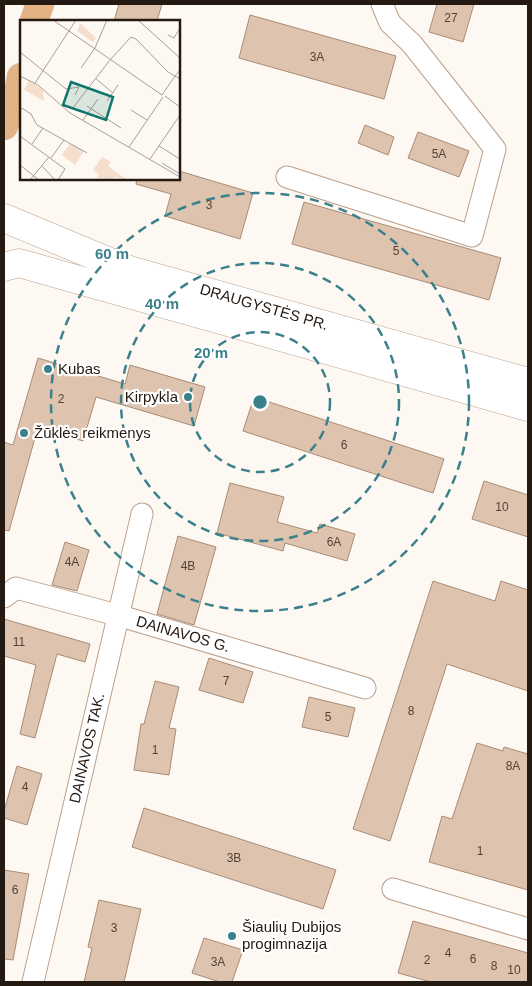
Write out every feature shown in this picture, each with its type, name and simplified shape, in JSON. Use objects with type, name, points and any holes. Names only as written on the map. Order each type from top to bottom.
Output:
[{"type":"main road","points":[[34,20],[40,4]]},
{"type":"main road","points":[[4,126],[20,82]]},
{"type":"main road","name":"DRAUGYSTĖS PR.","points":[[4,218],[130,270],[528,382]]},
{"type":"main road","name":"DRAUGYSTĖS PR.","points":[[4,266],[19,263],[528,407]]},
{"type":"street","points":[[287,177],[472,236],[495,149],[412,44],[390,23],[382,4]]},
{"type":"street","name":"DAINAVOS TAK.","points":[[33,982],[142,514]]},
{"type":"street","name":"DAINAVOS G.","points":[[4,598],[16,588],[117,615],[365,688]]},
{"type":"street","points":[[393,889],[528,929]]},
{"type":"building","points":[[119,4],[162,4],[157,20],[114,20]]},
{"type":"building","points":[[437,4],[474,4],[463,42],[429,32]]},
{"type":"building","points":[[250,15],[396,56],[384,99],[239,58]]},
{"type":"building","points":[[365,125],[394,137],[388,155],[358,143]]},
{"type":"building","points":[[418,132],[469,151],[459,177],[408,158]]},
{"type":"building","points":[[180,171],[253,193],[240,239],[165,216],[171,194],[136,184],[137,180],[180,180]]},
{"type":"building","points":[[304,202],[501,258],[489,300],[292,244]]},
{"type":"building","points":[[38,358],[125,384],[130,365],[205,387],[194,426],[96,397],[83,441],[38,427],[9,531],[4,530],[4,442],[13,445]]},
{"type":"building","points":[[254,397],[444,459],[433,493],[243,431]]},
{"type":"building","points":[[484,481],[528,495],[528,537],[472,519]]},
{"type":"building","points":[[230,483],[284,497],[277,522],[317,533],[320,524],[355,534],[347,561],[285,543],[283,551],[217,533]]},
{"type":"building","points":[[178,536],[216,547],[194,625],[157,614]]},
{"type":"building","points":[[65,542],[89,550],[77,591],[52,585]]},
{"type":"building","points":[[433,581],[495,601],[501,581],[528,590],[528,691],[447,664],[390,841],[353,829]]},
{"type":"building","points":[[4,619],[90,644],[85,662],[57,654],[35,738],[20,734],[36,665],[4,656]]},
{"type":"building","points":[[209,658],[253,672],[243,703],[199,690]]},
{"type":"building","points":[[155,681],[179,687],[169,728],[176,729],[169,775],[134,770],[141,724],[144,724]]},
{"type":"building","points":[[309,697],[355,708],[348,737],[302,727]]},
{"type":"building","points":[[477,743],[503,751],[504,747],[528,754],[528,890],[429,862],[442,816],[452,819]]},
{"type":"building","points":[[17,766],[42,774],[27,825],[4,818],[4,811]]},
{"type":"building","points":[[144,808],[336,870],[323,909],[132,847]]},
{"type":"building","points":[[4,870],[29,874],[13,960],[4,959]]},
{"type":"building","points":[[99,900],[141,909],[124,982],[84,982],[92,948],[88,947]]},
{"type":"building","points":[[413,921],[528,953],[528,982],[431,982],[398,973]]},
{"type":"building","points":[[204,938],[243,950],[232,982],[220,982],[192,973]]},
{"type":"place","name":"Kubas","points":[[48,369]]},
{"type":"place","name":"Kirpykla","points":[[188,397]]},
{"type":"place","name":"Žūklės reikmenys","points":[[24,433]]},
{"type":"place","name":"Šiaulių Dubijos progimnazija","points":[[232,936]]}]
